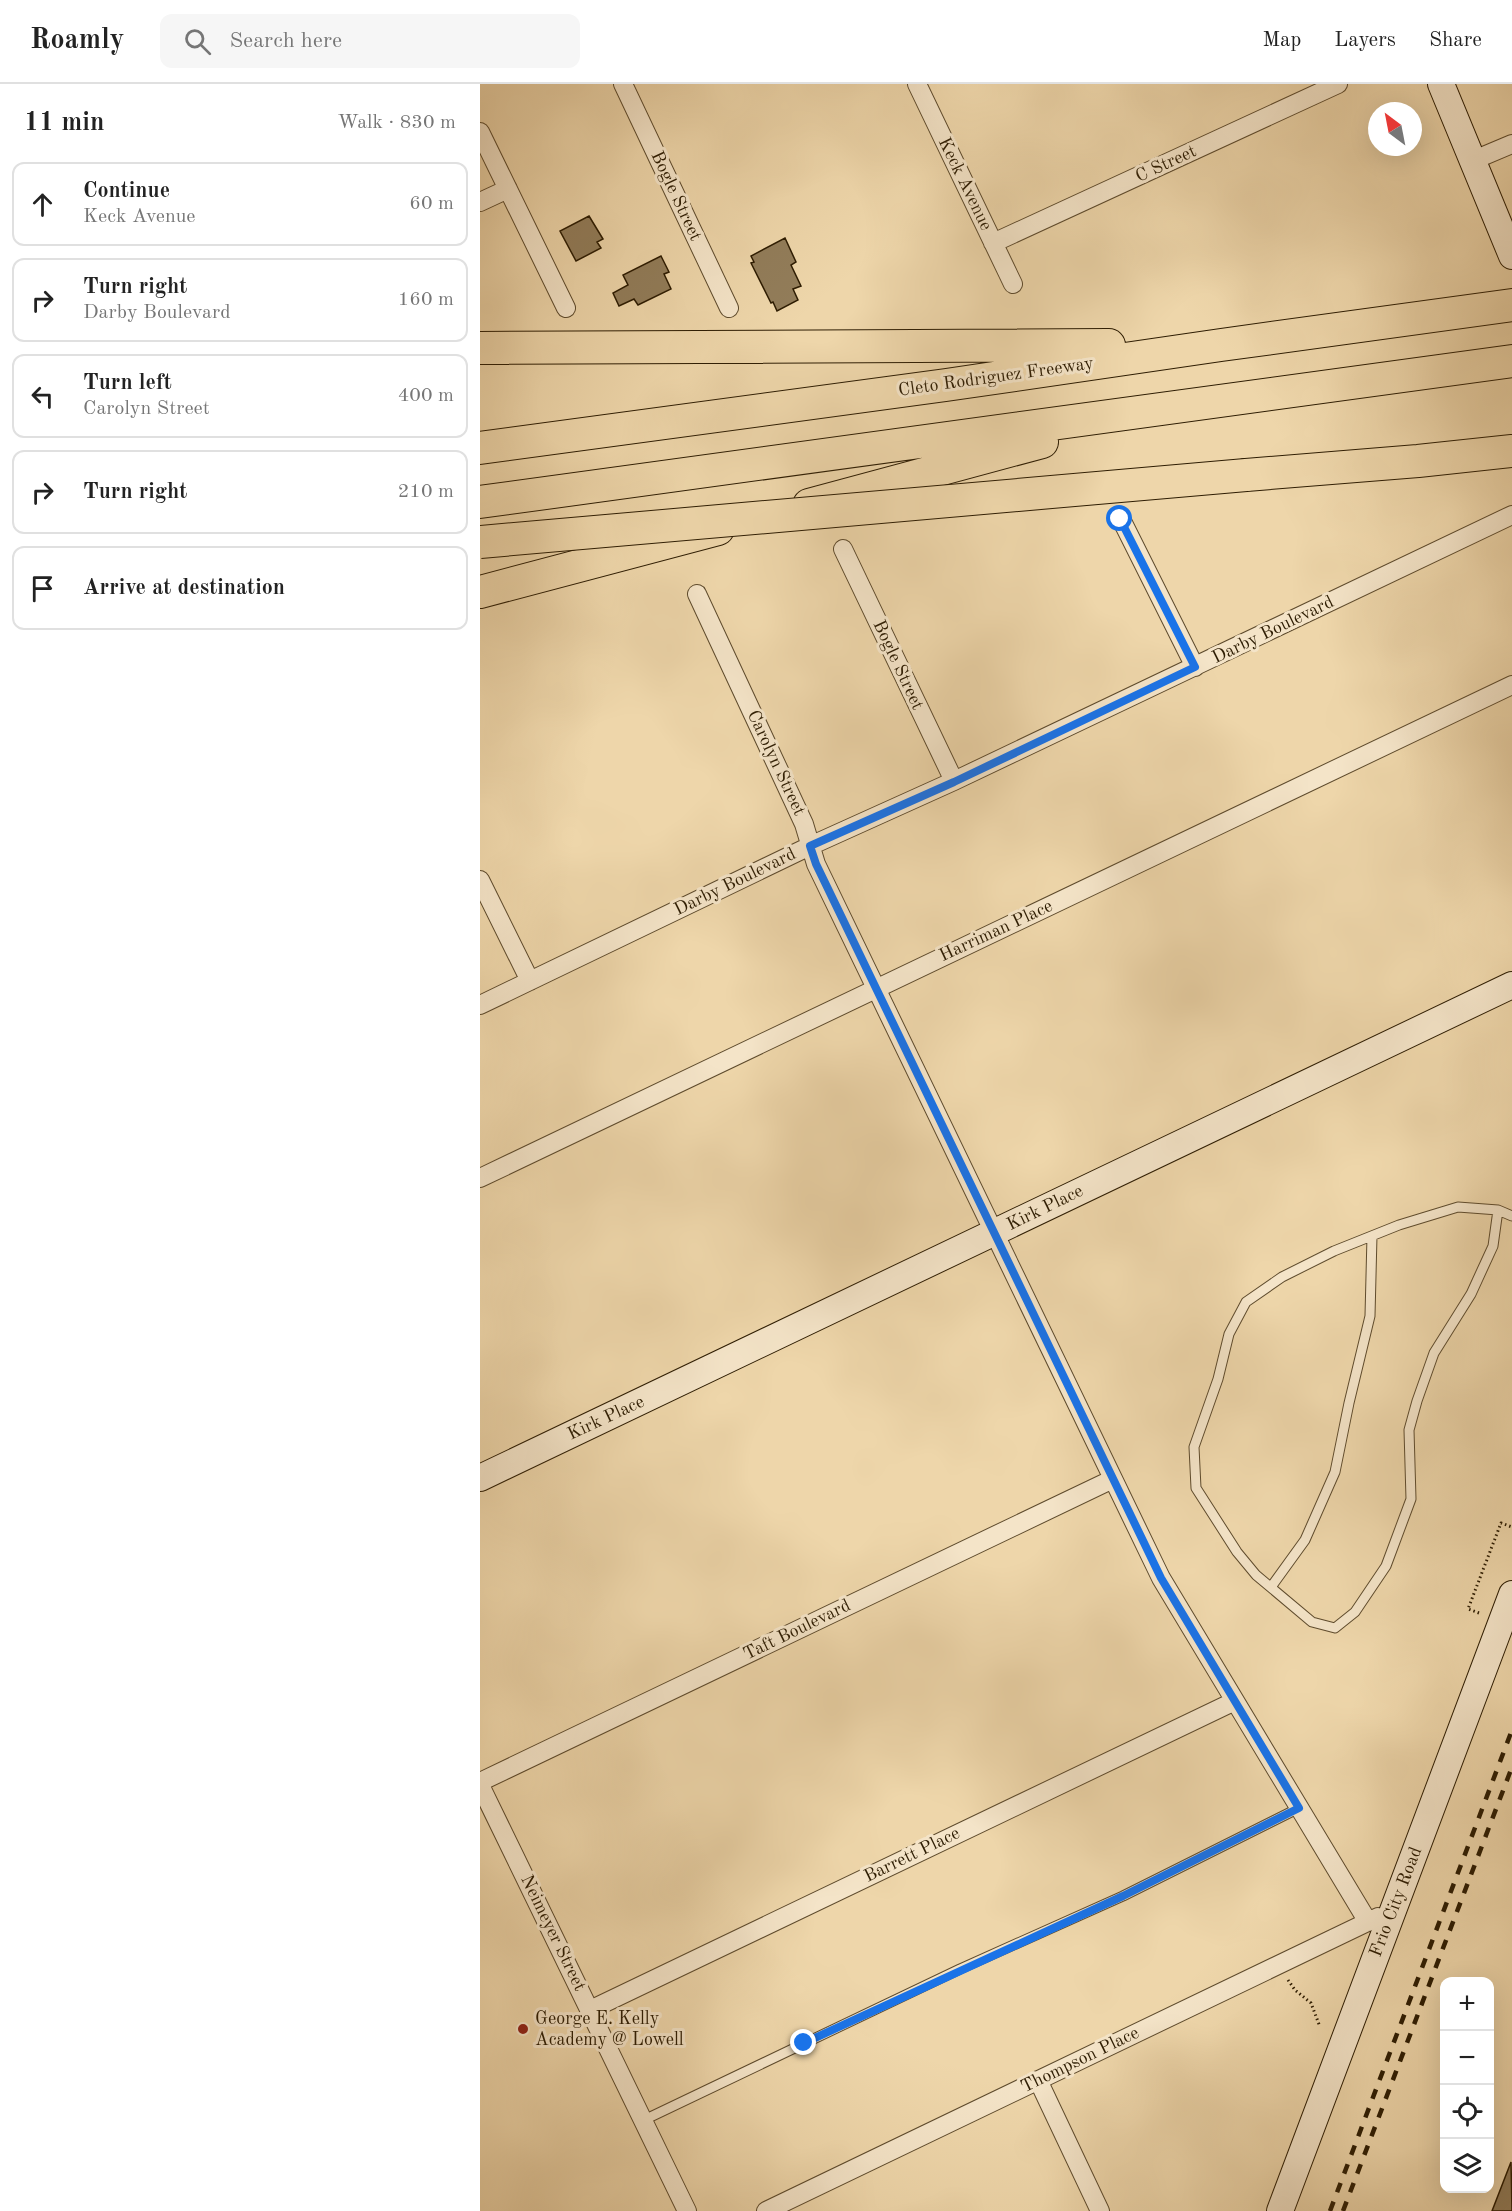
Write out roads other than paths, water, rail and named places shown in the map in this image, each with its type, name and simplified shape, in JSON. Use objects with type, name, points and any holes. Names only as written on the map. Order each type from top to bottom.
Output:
[{"type":"highway","name":"Cleto Rodriguez Freeway","points":[[480,448],[1512,305]]},
{"type":"highway","points":[[480,348],[1221,345]]},
{"type":"highway","points":[[480,502],[1498,363]]},
{"type":"highway","points":[[480,592],[1164,409]]},
{"type":"highway","points":[[480,542],[1512,451]]},
{"type":"street","name":"Bogle Street","points":[[622,84],[729,308]]},
{"type":"street","name":"Keck Avenue","points":[[917,84],[1013,284]]},
{"type":"street","name":"C Street","points":[[993,243],[1338,84]]},
{"type":"street","points":[[1442,84],[1512,256]]},
{"type":"street","points":[[480,132],[566,308]]},
{"type":"street","points":[[1474,160],[1512,144]]},
{"type":"street","points":[[480,202],[507,189]]},
{"type":"street","name":"Darby Boulevard","points":[[480,1005],[810,846],[954,782],[1512,515]]},
{"type":"street","points":[[1120,519],[1195,667]]},
{"type":"street","name":"Bogle Street","points":[[843,549],[954,782]]},
{"type":"street","name":"Carolyn Street","points":[[697,594],[804,824],[816,864],[1161,1578],[1368,1922]]},
{"type":"street","name":"Harriman Place","points":[[480,1178],[1512,685]]},
{"type":"street","points":[[480,880],[530,981]]},
{"type":"street","name":"Kirk Place","points":[[480,1478],[1512,985]]},
{"type":"street","name":"Taft Boulevard","points":[[480,1784],[1113,1479]]},
{"type":"street","name":"Frio City Road","points":[[1280,2211],[1512,1594]]},
{"type":"street","name":"Barrett Place","points":[[590,2010],[1234,1701]]},
{"type":"street","name":"Neimeyer Street","points":[[480,1784],[687,2211]]},
{"type":"street","name":"Thompson Place","points":[[766,2211],[1394,1910]]},
{"type":"street","points":[[1038,2080],[1100,2211]]},
{"type":"lane","points":[[1498,1210],[1493,1246],[1471,1294],[1434,1353],[1418,1401],[1409,1430],[1411,1499],[1386,1566],[1355,1612],[1335,1628],[1312,1622],[1257,1575],[1237,1552],[1196,1488],[1194,1447],[1218,1379],[1229,1334],[1246,1302],[1282,1277],[1334,1251],[1399,1225],[1458,1207],[1498,1210],[1512,1216]]},
{"type":"lane","points":[[1271,1587],[1305,1540],[1335,1472],[1348,1403],[1370,1316],[1372,1236]]},
{"type":"lane","points":[[644,2120],[960,1969],[1123,1896],[1299,1808]]},
{"type":"railway","points":[[1330,2211],[1512,1730]]},
{"type":"railway","points":[[1343,2211],[1512,1767]]},
{"type":"place","name":"George E. Kelly Academy @ Lowell","points":[[523,2029]]}]
